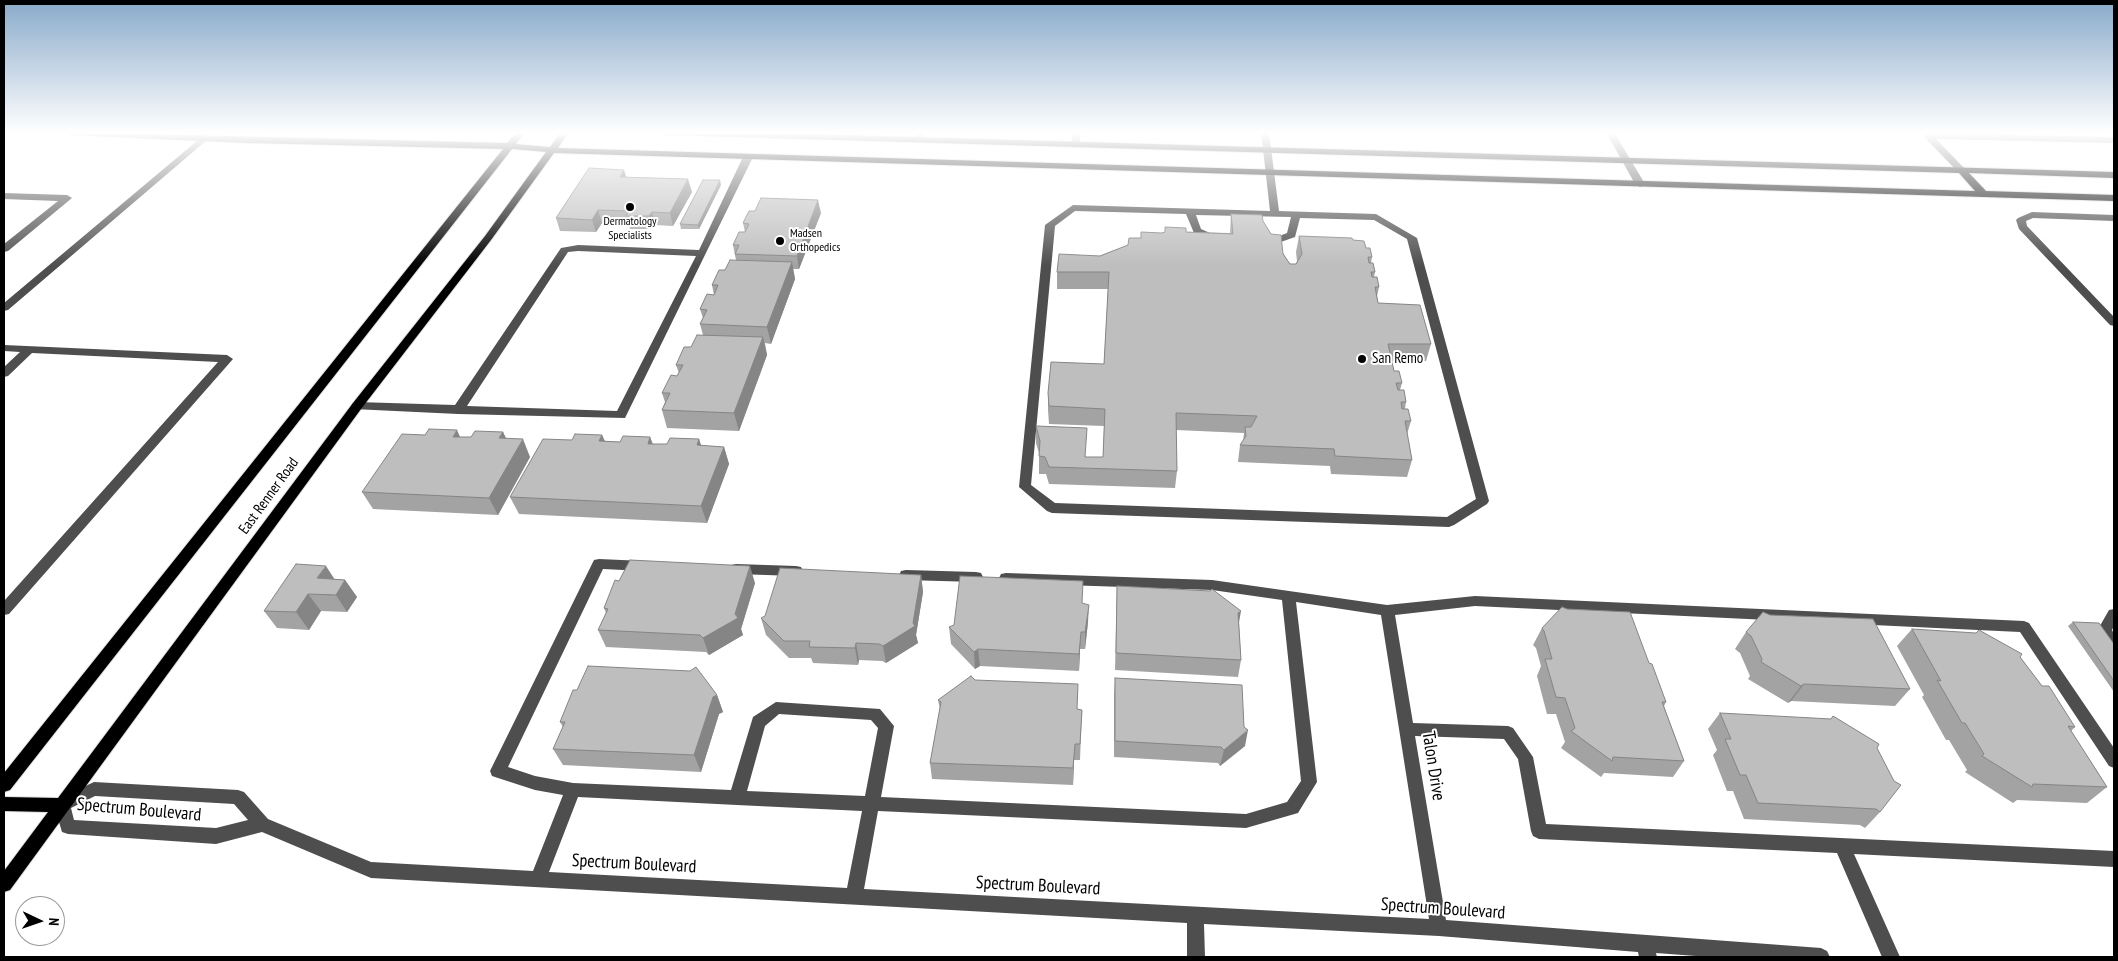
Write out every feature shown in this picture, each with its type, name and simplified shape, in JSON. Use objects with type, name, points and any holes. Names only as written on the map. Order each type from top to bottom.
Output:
[{"type":"main road","name":"East Renner Road","points":[[4,784],[485,177]]},
{"type":"main road","name":"East Renner Road","points":[[4,884],[357,406],[488,238],[532,177]]},
{"type":"main road","points":[[1399,177],[2114,198]]},
{"type":"main road","points":[[1968,177],[1984,194]]},
{"type":"main road","points":[[4,804],[62,805]]},
{"type":"street","points":[[4,308],[159,177]]},
{"type":"street","points":[[357,406],[622,415],[738,177]]},
{"type":"street","points":[[1270,177],[1274,214]]},
{"type":"street","points":[[1636,177],[1640,184]]},
{"type":"street","points":[[4,196],[67,198],[4,249]]},
{"type":"street","points":[[1072,208],[1190,212],[1376,217],[1412,238],[1483,501],[1449,522],[1052,508],[1026,487],[1050,225],[1072,208]]},
{"type":"street","points":[[1190,212],[1197,231],[1213,239],[1231,240]]},
{"type":"street","points":[[1261,241],[1275,241],[1292,235],[1296,214]]},
{"type":"street","points":[[2114,218],[2032,215],[2021,220],[2022,227],[2114,323]]},
{"type":"street","points":[[458,410],[565,250],[578,248],[702,253]]},
{"type":"street","points":[[4,348],[227,360],[4,610]]},
{"type":"street","points":[[4,373],[30,349]]},
{"type":"street","points":[[658,566],[599,564],[498,771],[535,783],[573,790],[1246,821],[1292,808],[1308,782],[1288,595]]},
{"type":"street","points":[[718,568],[807,571]]},
{"type":"street","points":[[896,574],[1212,585],[1387,610],[1475,601],[2024,627],[2114,761]]},
{"type":"street","name":"Talon Drive","points":[[1387,610],[1439,928]]},
{"type":"street","points":[[2114,614],[2104,631],[2114,644]]},
{"type":"street","points":[[737,798],[758,722],[776,708],[875,714],[886,726],[854,896]]},
{"type":"street","points":[[1406,729],[1508,733],[1525,757],[1539,830],[2114,859]]},
{"type":"street","name":"Spectrum Boulevard","points":[[262,824],[216,836],[68,827],[62,805],[94,789],[238,797],[262,824],[371,870],[1439,928],[1646,950],[1821,957]]},
{"type":"street","points":[[538,879],[573,790]]},
{"type":"street","points":[[1842,845],[1891,957]]},
{"type":"street","points":[[1195,915],[1196,957]]},
{"type":"building","name":"Dermatology Specialists","points":[[583,177],[688,179],[670,213],[652,212],[649,216],[626,216],[629,211],[598,210],[592,220],[556,218]]},
{"type":"building","points":[[703,180],[720,180],[698,225],[680,224]]},
{"type":"building","name":"Madsen Orthopedics","points":[[761,198],[818,200],[797,256],[735,254],[739,245],[733,245],[739,232],[745,232],[749,224],[743,223],[749,211],[755,211]]},
{"type":"building","name":"San Remo","points":[[1231,214],[1262,215],[1263,221],[1271,234],[1281,235],[1283,254],[1290,264],[1296,264],[1302,254],[1299,236],[1352,238],[1353,240],[1364,241],[1366,248],[1370,248],[1372,257],[1368,257],[1369,263],[1373,263],[1375,272],[1371,272],[1372,277],[1377,277],[1379,287],[1375,287],[1378,303],[1420,305],[1431,344],[1388,344],[1394,371],[1399,371],[1402,383],[1396,383],[1398,390],[1404,390],[1406,402],[1401,402],[1402,409],[1408,409],[1411,421],[1405,421],[1412,460],[1335,456],[1334,449],[1240,445],[1246,436],[1245,427],[1251,427],[1257,416],[1176,413],[1177,471],[1049,467],[1045,457],[1039,456],[1040,441],[1036,426],[1087,428],[1085,457],[1103,457],[1105,409],[1049,406],[1048,393],[1051,362],[1104,364],[1109,272],[1057,272],[1059,254],[1100,256],[1128,245],[1129,238],[1141,238],[1141,232],[1162,233],[1165,232],[1165,227],[1186,228],[1186,232],[1233,234]]},
{"type":"building","points":[[730,260],[792,262],[767,327],[700,324],[707,310],[700,309],[707,294],[714,295],[718,285],[712,285],[719,270],[725,270]]},
{"type":"building","points":[[697,335],[763,337],[734,413],[662,410],[670,393],[662,393],[671,375],[677,376],[683,365],[676,365],[684,347],[691,347]]},
{"type":"building","points":[[429,429],[457,430],[453,437],[471,437],[475,431],[503,432],[499,438],[523,439],[489,498],[362,492],[402,434],[425,435]]},
{"type":"building","points":[[575,434],[602,435],[599,441],[620,442],[623,436],[650,437],[648,444],[667,444],[670,438],[699,439],[697,445],[724,447],[701,506],[510,497],[543,439],[572,440]]},
{"type":"building","points":[[630,560],[750,566],[735,614],[738,618],[703,638],[700,635],[598,630],[608,609],[604,608],[615,580],[619,581]]},
{"type":"building","points":[[296,564],[326,566],[317,578],[345,580],[336,595],[308,594],[296,612],[264,611]]},
{"type":"building","points":[[780,568],[921,575],[913,623],[915,626],[883,646],[879,644],[856,643],[855,648],[809,647],[810,641],[784,641],[761,618],[765,616]]},
{"type":"building","points":[[960,576],[1083,581],[1082,603],[1089,605],[1085,632],[1081,632],[1079,654],[978,649],[974,652],[949,627],[954,625]]},
{"type":"building","points":[[1117,586],[1210,591],[1212,589],[1241,611],[1238,613],[1241,660],[1116,653]]},
{"type":"building","points":[[1562,607],[1567,609],[1630,612],[1666,702],[1662,702],[1684,761],[1613,757],[1612,761],[1571,731],[1575,728],[1565,698],[1556,697],[1545,659],[1552,659],[1542,628]]},
{"type":"building","points":[[1763,612],[1770,615],[1873,619],[1910,689],[1804,684],[1801,686],[1761,662],[1762,659],[1751,636],[1746,632]]},
{"type":"building","points":[[2073,622],[2099,623],[2114,644],[2114,681]]},
{"type":"building","points":[[1912,629],[1976,633],[1979,630],[2022,654],[2020,657],[2042,686],[2049,686],[2075,727],[2068,726],[2107,787],[2033,784],[2032,787],[1982,756],[1984,754],[1965,723],[1962,723],[1937,680],[1941,681]]},
{"type":"building","points":[[588,666],[690,671],[696,667],[717,695],[713,697],[694,755],[553,749],[565,722],[560,722],[573,690],[577,690]]},
{"type":"building","points":[[971,676],[975,680],[1078,684],[1077,709],[1082,710],[1080,744],[1075,744],[1073,768],[930,763],[941,702],[938,700]]},
{"type":"building","points":[[1115,678],[1242,685],[1244,727],[1248,730],[1224,750],[1221,747],[1115,741]]},
{"type":"building","points":[[1720,713],[1831,719],[1833,716],[1879,744],[1877,748],[1894,781],[1901,785],[1880,812],[1876,809],[1758,803],[1746,775],[1740,775],[1725,739],[1731,739]]},
{"type":"place","name":"Dermatology Specialists","points":[[630,207]]},
{"type":"place","name":"Madsen Orthopedics","points":[[780,241]]},
{"type":"place","name":"San Remo","points":[[1362,359]]}]
